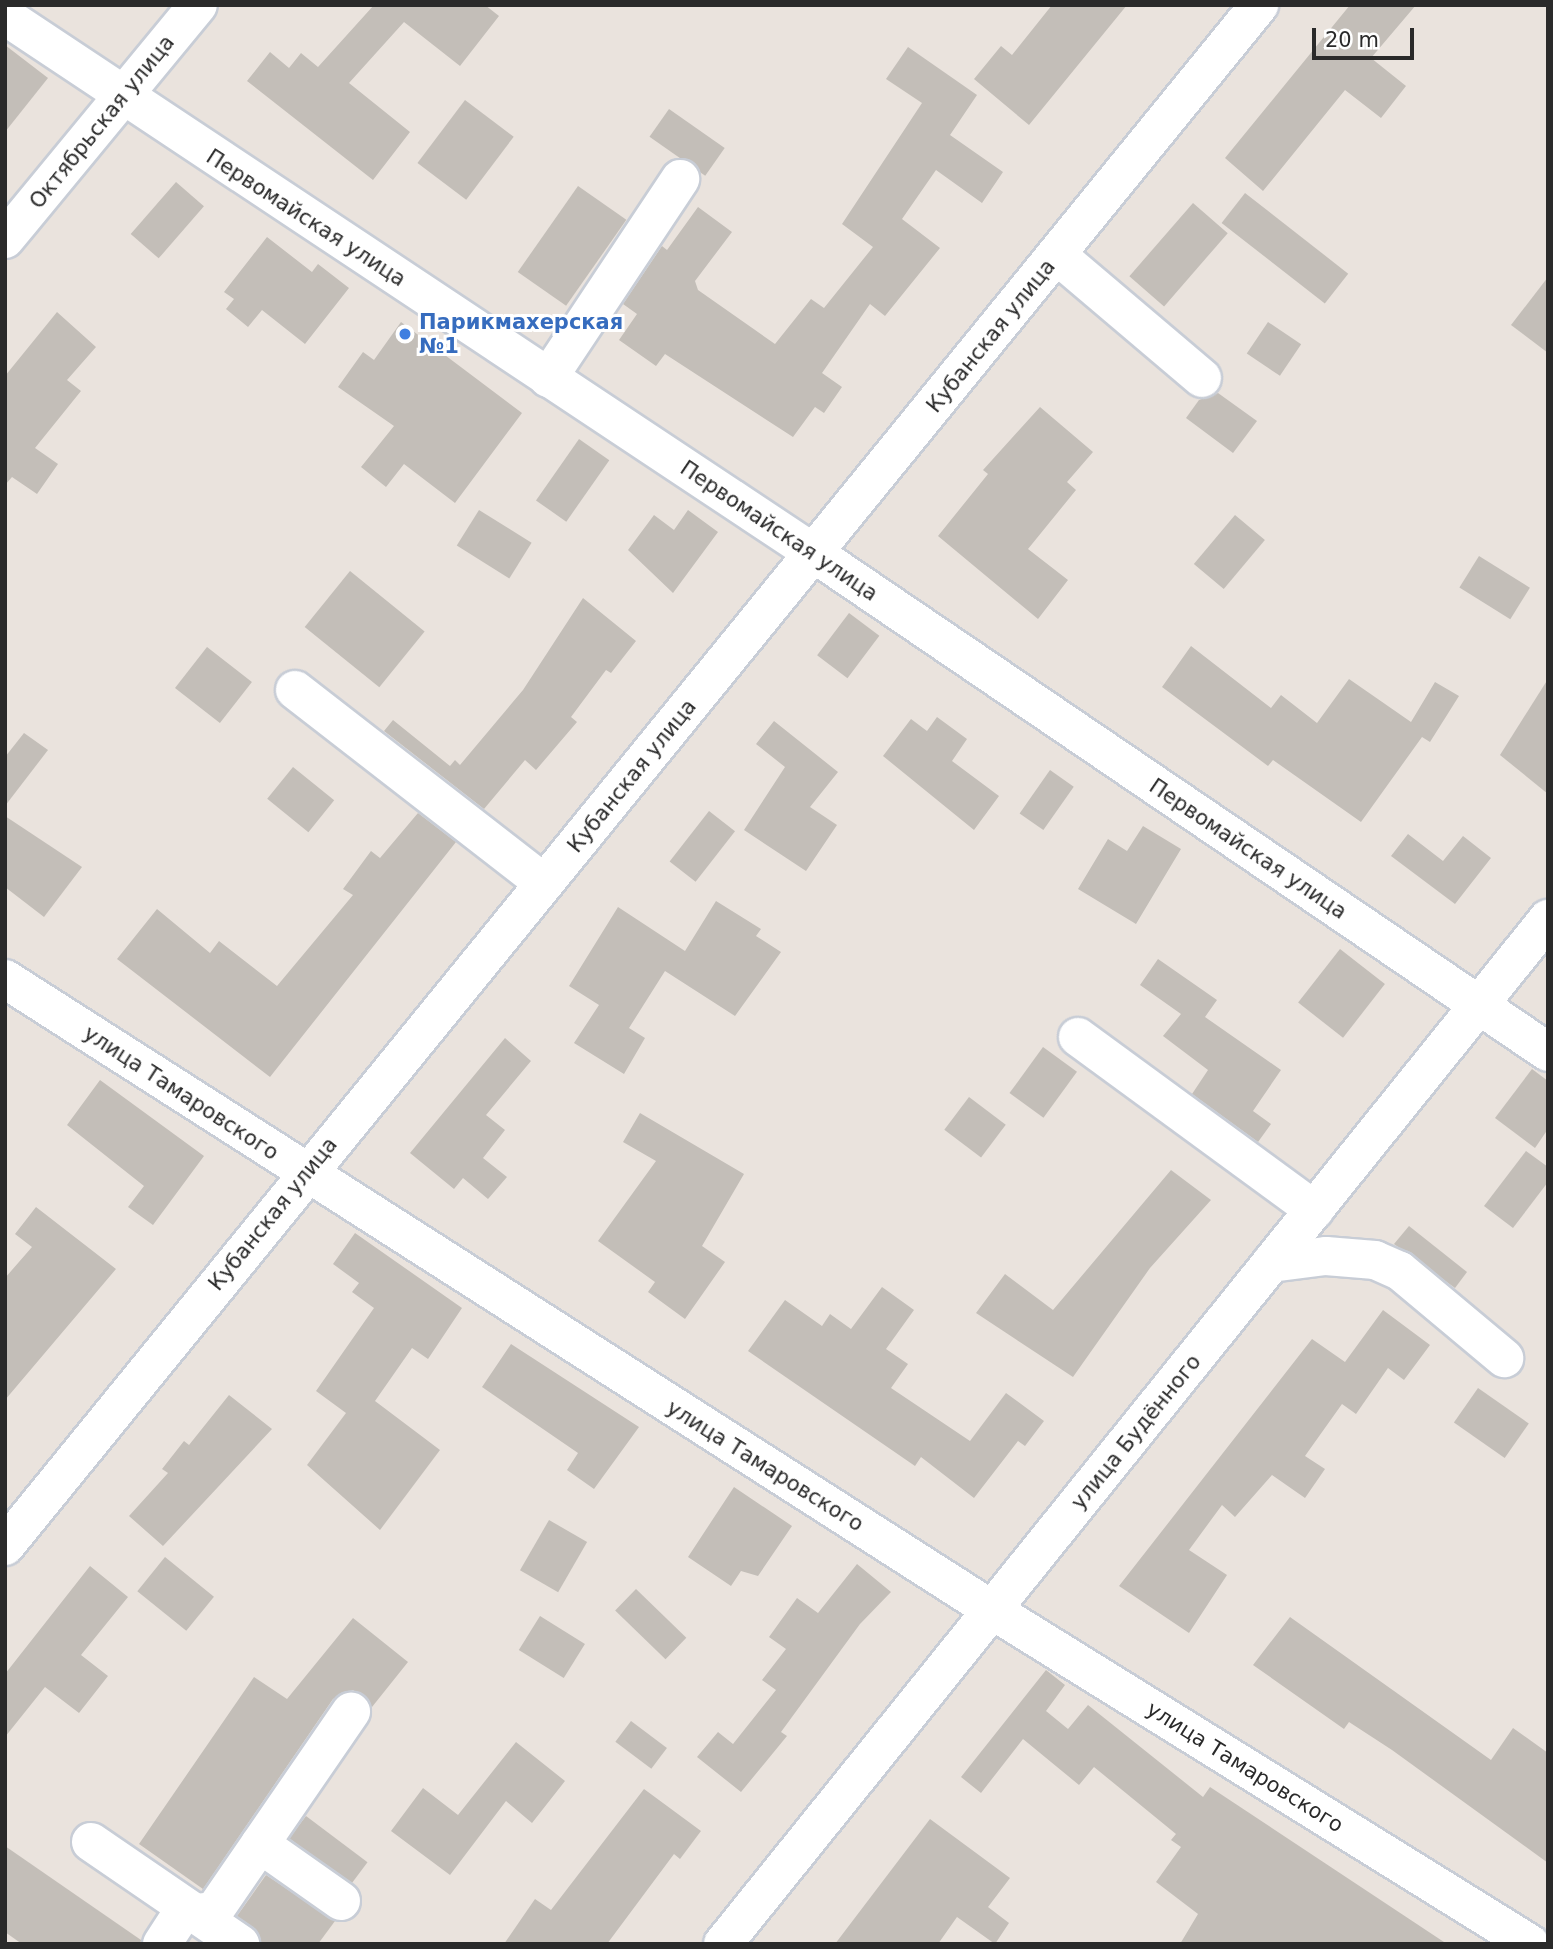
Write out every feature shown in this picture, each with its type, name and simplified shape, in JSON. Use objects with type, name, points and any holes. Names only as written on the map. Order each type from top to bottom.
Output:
[{"type":"street","name":"Октябрьская улица","points":[[5,239],[198,5]]},
{"type":"street","name":"Кубанская улица","points":[[5,1546],[305,1173],[815,554],[1259,5]]},
{"type":"street","name":"Первомайская улица","points":[[5,16],[815,554],[1548,1052]]},
{"type":"street","points":[[548,378],[680,179]]},
{"type":"street","points":[[1057,255],[1202,378]]},
{"type":"street","points":[[295,690],[544,883]]},
{"type":"street","name":"улица Будённого","points":[[723,1944],[1548,919]]},
{"type":"street","name":"улица Тамаровского","points":[[5,979],[992,1610],[1530,1944]]},
{"type":"street","points":[[1078,1037],[1314,1210]]},
{"type":"street","points":[[1271,1263],[1326,1256],[1375,1260],[1400,1271],[1504,1358]]},
{"type":"street","points":[[162,1944],[181,1915],[214,1911],[351,1712]]},
{"type":"street","points":[[91,1842],[240,1944]]},
{"type":"street","points":[[260,1844],[341,1901]]},
{"type":"building","points":[[374,5],[485,5],[499,16],[460,66],[404,22],[349,83],[410,132],[373,180],[247,81],[270,52],[289,68],[301,53],[318,67]]},
{"type":"building","points":[[1052,5],[1127,5],[1029,125],[974,79],[1001,46],[1012,55]]},
{"type":"building","points":[[1350,5],[1416,5],[1371,58],[1406,86],[1381,118],[1345,90],[1263,191],[1225,158]]},
{"type":"building","points":[[5,45],[48,78],[5,132]]},
{"type":"building","points":[[908,47],[977,95],[950,135],[1003,172],[982,203],[936,170],[902,219],[940,248],[885,316],[870,304],[822,373],[842,387],[824,413],[815,407],[793,437],[665,354],[656,366],[619,340],[637,314],[623,304],[662,246],[667,250],[698,207],[732,232],[695,281],[698,290],[775,344],[811,299],[824,308],[873,247],[842,224],[922,103],[886,79]]},
{"type":"building","points":[[465,100],[514,137],[466,200],[417,163]]},
{"type":"building","points":[[669,109],[725,148],[705,176],[649,137]]},
{"type":"building","points":[[176,182],[204,206],[159,258],[131,234]]},
{"type":"building","points":[[578,186],[626,220],[566,306],[518,272]]},
{"type":"building","points":[[1245,193],[1348,274],[1325,304],[1222,223]]},
{"type":"building","points":[[1193,203],[1228,233],[1164,306],[1129,276]]},
{"type":"building","points":[[267,237],[312,272],[318,264],[349,288],[305,344],[262,310],[248,327],[226,309],[234,299],[224,292]]},
{"type":"building","points":[[1548,277],[1548,353],[1511,325]]},
{"type":"building","points":[[57,312],[96,347],[67,380],[81,391],[35,448],[58,464],[37,494],[12,477],[5,485],[5,376]]},
{"type":"building","points":[[401,322],[522,413],[455,503],[404,464],[386,487],[361,467],[394,426],[338,387],[363,352],[374,360]]},
{"type":"building","points":[[1268,322],[1301,344],[1280,376],[1247,354]]},
{"type":"building","points":[[1218,393],[1257,421],[1233,453],[1186,418],[1199,400]]},
{"type":"building","points":[[1040,407],[1093,452],[1067,482],[1076,490],[1028,549],[1068,580],[1038,619],[938,536],[988,474],[983,470]]},
{"type":"building","points":[[579,439],[609,460],[566,522],[536,500]]},
{"type":"building","points":[[479,510],[532,543],[509,578],[457,546]]},
{"type":"building","points":[[688,510],[718,532],[673,593],[628,550],[654,515],[674,530]]},
{"type":"building","points":[[1235,515],[1265,540],[1224,589],[1194,564]]},
{"type":"building","points":[[1479,556],[1530,588],[1510,619],[1459,587]]},
{"type":"building","points":[[350,571],[425,631],[379,687],[305,627]]},
{"type":"building","points":[[583,598],[636,641],[611,673],[606,670],[571,717],[577,722],[536,770],[525,760],[484,809],[384,731],[393,720],[450,766],[455,760],[460,765],[523,690]]},
{"type":"building","points":[[849,613],[879,636],[847,678],[817,655]]},
{"type":"building","points":[[1191,646],[1271,708],[1281,695],[1317,723],[1349,679],[1411,722],[1435,682],[1459,696],[1430,742],[1422,737],[1361,822],[1273,760],[1268,766],[1162,687]]},
{"type":"building","points":[[207,647],[252,682],[220,723],[175,688]]},
{"type":"building","points":[[1548,679],[1548,794],[1500,755]]},
{"type":"building","points":[[937,717],[967,739],[952,761],[999,796],[974,830],[883,756],[911,719],[927,731]]},
{"type":"building","points":[[774,721],[838,772],[810,807],[837,825],[806,871],[744,830],[785,767],[756,744]]},
{"type":"building","points":[[24,733],[48,750],[5,806],[5,757]]},
{"type":"building","points":[[293,767],[334,800],[308,832],[267,799]]},
{"type":"building","points":[[1050,770],[1074,787],[1043,830],[1020,813]]},
{"type":"building","points":[[709,811],[735,831],[696,882],[670,861]]},
{"type":"building","points":[[418,813],[456,842],[270,1077],[117,959],[157,909],[210,953],[219,941],[277,986],[353,895],[343,889],[371,851],[380,858]]},
{"type":"building","points":[[5,816],[82,867],[44,917],[5,887]]},
{"type":"building","points":[[1143,826],[1181,849],[1136,924],[1078,889],[1108,839],[1127,851]]},
{"type":"building","points":[[1408,834],[1443,861],[1463,836],[1491,858],[1455,904],[1391,856]]},
{"type":"building","points":[[716,901],[761,929],[756,936],[781,952],[735,1016],[665,971],[629,1028],[645,1038],[624,1074],[574,1043],[599,1005],[569,986],[618,907],[685,951]]},
{"type":"building","points":[[1340,949],[1385,984],[1343,1038],[1298,1003]]},
{"type":"building","points":[[1158,959],[1217,1000],[1205,1017],[1281,1070],[1253,1111],[1271,1124],[1258,1142],[1192,1094],[1208,1070],[1163,1036],[1181,1014],[1140,985]]},
{"type":"building","points":[[505,1038],[531,1061],[486,1115],[505,1130],[483,1158],[507,1177],[488,1199],[463,1178],[454,1189],[410,1153]]},
{"type":"building","points":[[1043,1047],[1077,1072],[1043,1118],[1009,1093]]},
{"type":"building","points":[[1532,1069],[1548,1081],[1548,1129],[1535,1148],[1495,1118]]},
{"type":"building","points":[[100,1080],[204,1156],[153,1225],[128,1207],[144,1186],[67,1125]]},
{"type":"building","points":[[969,1097],[1006,1125],[981,1157],[944,1130]]},
{"type":"building","points":[[640,1113],[744,1174],[702,1246],[725,1262],[685,1319],[648,1292],[655,1282],[598,1241],[656,1161],[623,1142]]},
{"type":"building","points":[[1526,1151],[1548,1167],[1548,1182],[1513,1228],[1484,1206]]},
{"type":"building","points":[[1171,1170],[1211,1200],[1150,1268],[1073,1377],[976,1313],[1005,1274],[1053,1310]]},
{"type":"building","points":[[36,1207],[116,1269],[5,1400],[5,1278],[32,1247],[15,1234]]},
{"type":"building","points":[[1409,1226],[1467,1272],[1455,1288],[1394,1244]]},
{"type":"building","points":[[355,1233],[462,1308],[428,1359],[412,1348],[375,1401],[440,1450],[380,1530],[307,1465],[346,1413],[316,1391],[374,1308],[352,1292],[359,1283],[333,1264]]},
{"type":"building","points":[[882,1287],[914,1310],[886,1349],[908,1364],[891,1388],[970,1441],[1006,1393],[1044,1421],[1025,1446],[1018,1441],[974,1498],[921,1457],[915,1466],[748,1351],[785,1300],[822,1326],[830,1314],[851,1329]]},
{"type":"building","points":[[1383,1310],[1430,1345],[1404,1380],[1388,1368],[1356,1414],[1342,1404],[1305,1456],[1325,1469],[1305,1498],[1272,1475],[1235,1517],[1222,1505],[1189,1550],[1227,1575],[1189,1633],[1119,1586],[1312,1339],[1345,1362]]},
{"type":"building","points":[[511,1344],[639,1427],[594,1489],[567,1470],[578,1453],[482,1387]]},
{"type":"building","points":[[1478,1388],[1529,1424],[1505,1458],[1454,1422]]},
{"type":"building","points":[[229,1395],[272,1429],[163,1546],[129,1516],[168,1473],[162,1469],[184,1441],[189,1445]]},
{"type":"building","points":[[734,1487],[792,1526],[758,1576],[741,1571],[731,1586],[688,1557]]},
{"type":"building","points":[[549,1520],[587,1542],[558,1592],[520,1570]]},
{"type":"building","points":[[165,1557],[214,1597],[186,1631],[137,1591]]},
{"type":"building","points":[[857,1564],[891,1592],[860,1624],[781,1732],[787,1736],[741,1792],[697,1757],[718,1732],[733,1744],[776,1690],[762,1680],[786,1649],[769,1637],[797,1598],[818,1613]]},
{"type":"building","points":[[90,1566],[128,1597],[81,1655],[108,1676],[79,1713],[45,1687],[5,1737],[5,1674]]},
{"type":"building","points":[[636,1589],[686,1638],[666,1659],[615,1611]]},
{"type":"building","points":[[540,1616],[585,1644],[564,1678],[519,1650]]},
{"type":"building","points":[[1290,1617],[1491,1760],[1513,1728],[1548,1753],[1548,1863],[1392,1750],[1349,1722],[1344,1729],[1253,1665]]},
{"type":"building","points":[[353,1618],[408,1662],[372,1707],[353,1690],[333,1699],[203,1889],[139,1844],[254,1677],[287,1699]]},
{"type":"building","points":[[1046,1670],[1065,1685],[1046,1711],[1068,1729],[1088,1705],[1203,1797],[1210,1787],[1447,1944],[1180,1944],[1198,1914],[1156,1882],[1181,1847],[1171,1840],[1176,1834],[1094,1767],[1079,1785],[1023,1739],[981,1793],[961,1777]]},
{"type":"building","points":[[631,1721],[667,1748],[651,1769],[615,1742]]},
{"type":"building","points":[[516,1742],[565,1781],[532,1823],[506,1801],[450,1875],[391,1831],[423,1788],[458,1815]]},
{"type":"building","points":[[644,1789],[701,1831],[680,1859],[674,1854],[607,1944],[504,1944],[535,1899],[551,1910]]},
{"type":"building","points":[[306,1816],[367,1862],[351,1885],[289,1838]]},
{"type":"building","points":[[930,1819],[1010,1878],[988,1907],[1009,1923],[995,1944],[957,1917],[938,1944],[835,1944]]},
{"type":"building","points":[[5,1846],[141,1940],[140,1944],[22,1944],[5,1932]]},
{"type":"building","points":[[266,1875],[335,1921],[318,1944],[262,1944],[237,1916]]},
{"type":"place","name":"Парикмахерская №1","points":[[405,334]]}]
